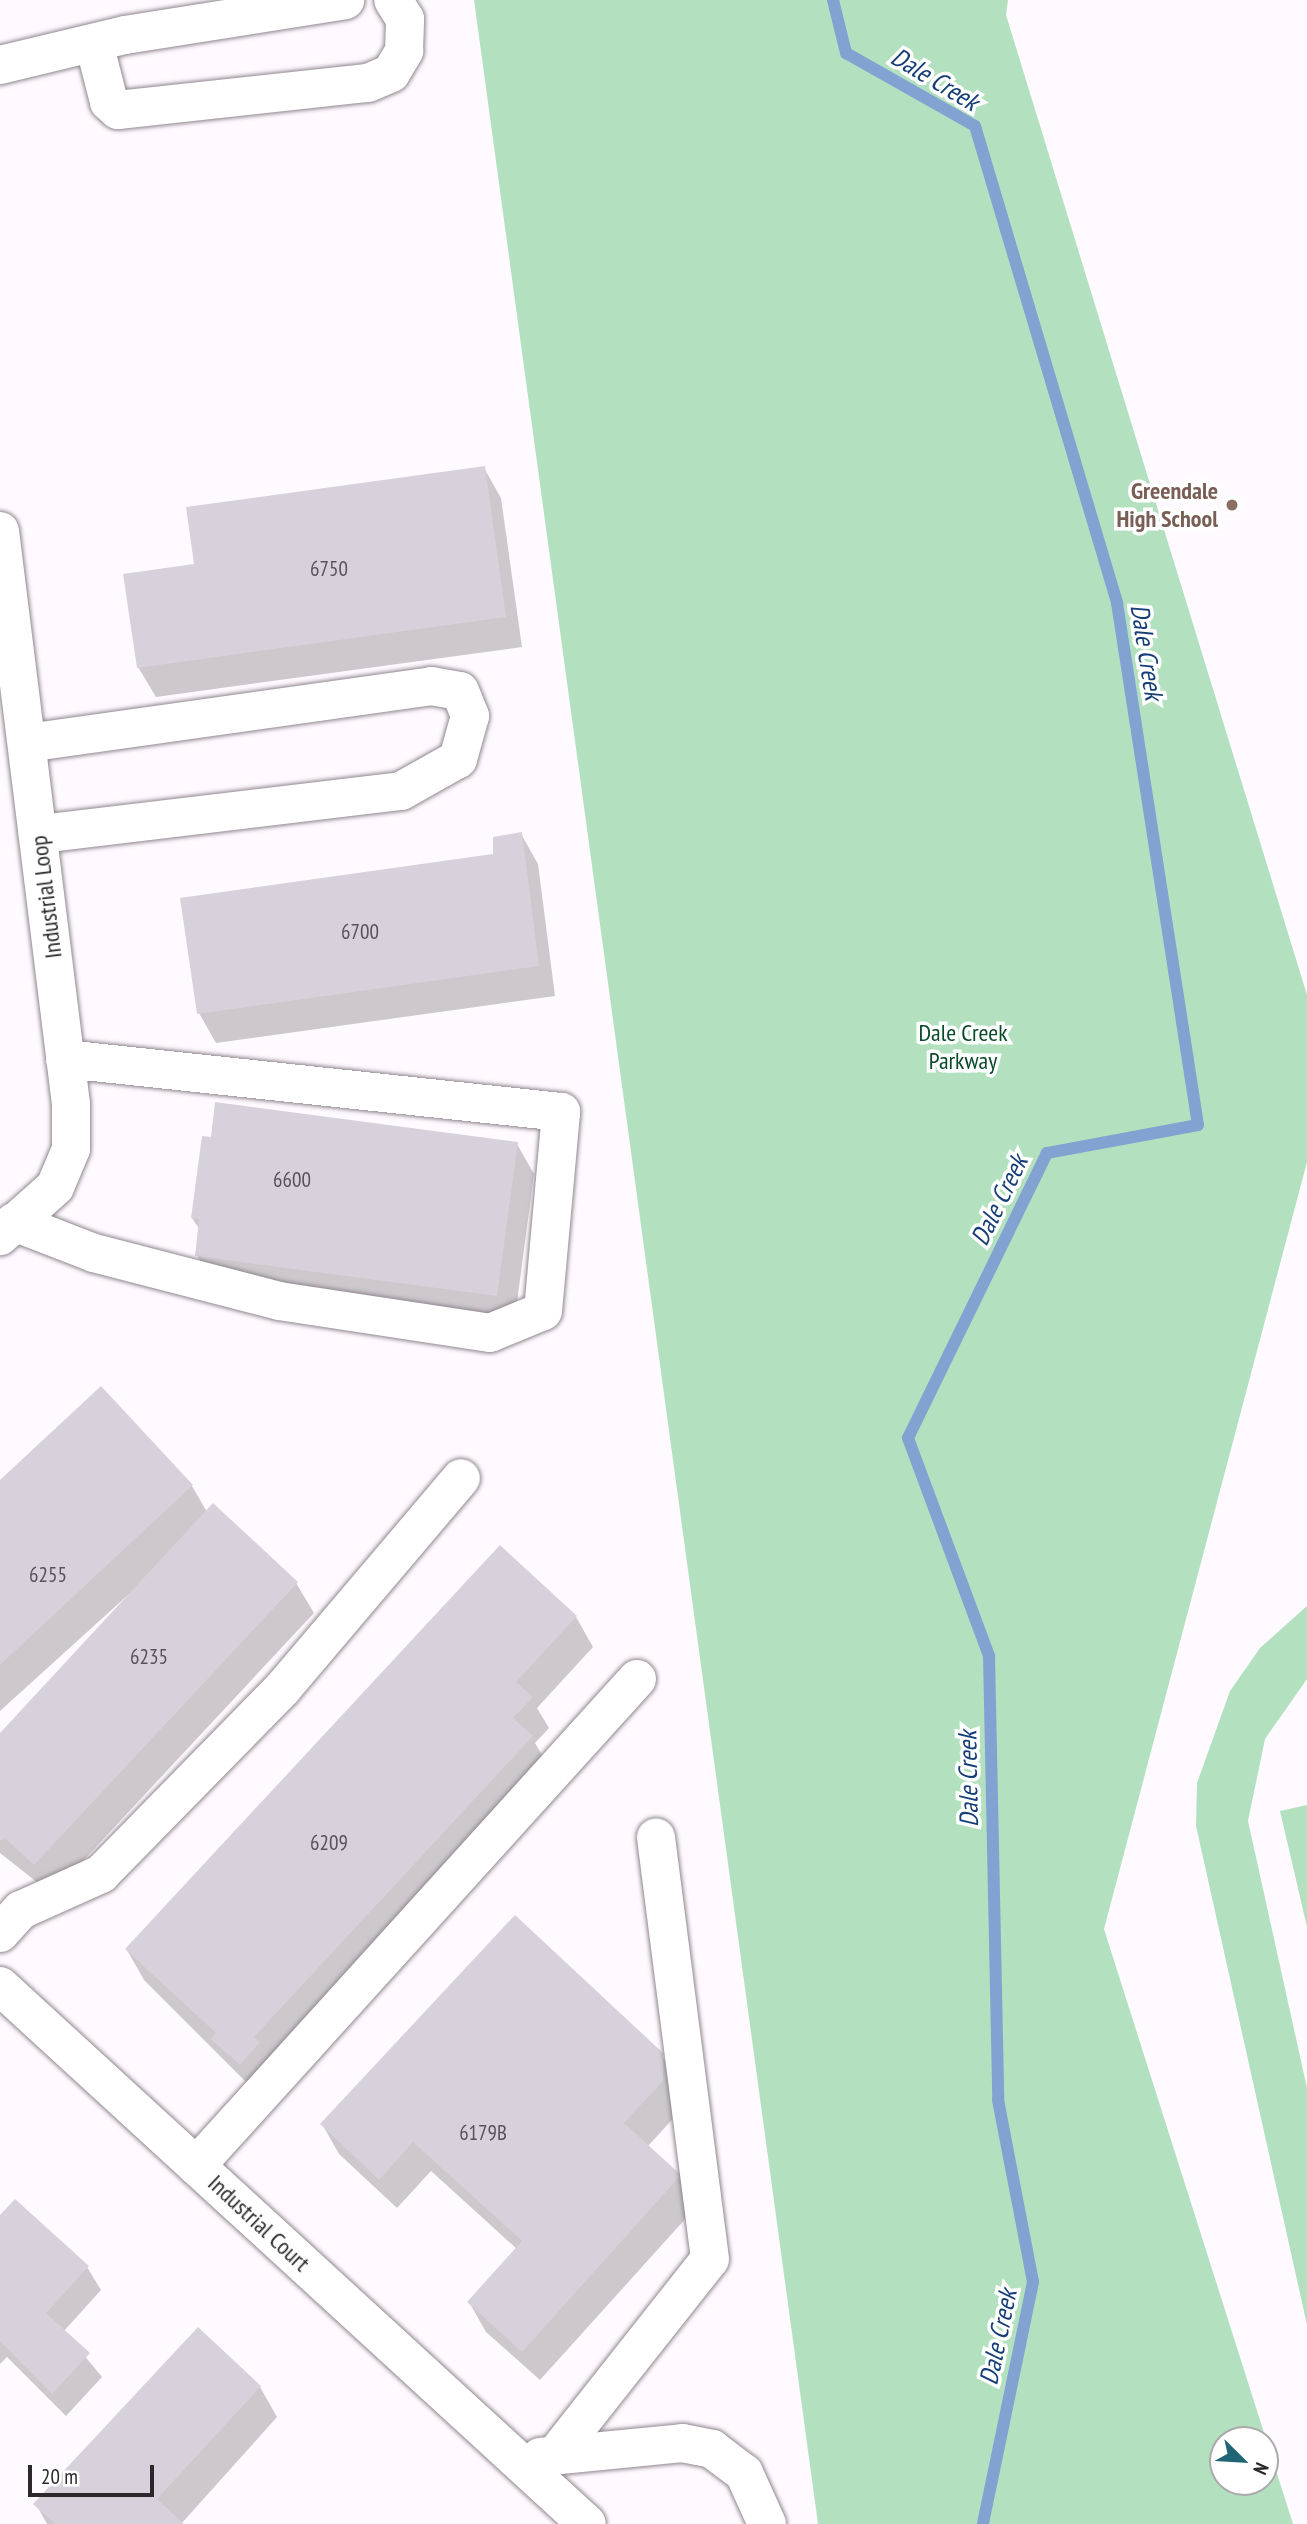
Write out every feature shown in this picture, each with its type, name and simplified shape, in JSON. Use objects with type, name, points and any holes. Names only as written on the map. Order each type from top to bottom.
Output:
[{"type":"street","points":[[0,65],[94,43],[345,0]]},
{"type":"street","points":[[94,43],[109,102],[118,110],[368,83],[391,73],[404,51],[404,19],[393,0]]},
{"type":"street","name":"Industrial Loop","points":[[1,555],[27,743],[65,1059],[71,1149],[55,1187],[7,1229]]},
{"type":"street","points":[[27,743],[431,686],[460,691],[470,716],[458,759],[401,791],[38,834]]},
{"type":"street","points":[[7,1229],[279,1301],[490,1332],[543,1311],[561,1112],[65,1059]]},
{"type":"street","points":[[0,1933],[21,1910],[101,1874],[283,1688],[461,1478]]},
{"type":"street","points":[[196,2166],[637,1679]]},
{"type":"street","points":[[556,2454],[710,2259],[656,1837]]},
{"type":"street","name":"Industrial Court","points":[[0,1986],[587,2524]]},
{"type":"street","points":[[517,2460],[682,2443],[712,2449],[744,2473],[767,2524]]},
{"type":"green space","name":"Dale Creek Parkway","points":[[474,0],[1008,0],[1006,15],[1307,995],[1307,1162],[1104,1929],[1262,2426],[1209,2426],[1209,2496],[1279,2496],[1279,2480],[1293,2524],[818,2524]]},
{"type":"green space","points":[[1307,1606],[1307,1679],[1265,1739],[1248,1821],[1307,2088],[1307,2325],[1196,1826],[1197,1783],[1230,1691],[1260,1648]]},
{"type":"green space","points":[[1307,1805],[1307,1927],[1280,1811]]},
{"type":"building","points":[[485,466],[506,617],[137,668],[123,574],[194,564],[186,507]]},
{"type":"building","points":[[522,832],[539,966],[197,1014],[180,898],[493,854],[493,837]]},
{"type":"building","points":[[215,1102],[518,1142],[497,1296],[195,1256],[199,1219],[191,1218],[202,1136],[211,1137]]},
{"type":"building","points":[[101,1386],[193,1485],[0,1665],[0,1480]]},
{"type":"building","points":[[213,1503],[298,1582],[34,1865],[5,1838],[0,1841],[0,1733]]},
{"type":"building","points":[[500,1545],[577,1616],[516,1682],[533,1697],[513,1718],[533,1736],[254,2037],[260,2042],[240,2065],[211,2039],[216,2033],[125,1949]]},
{"type":"building","points":[[515,1915],[663,2053],[663,2081],[624,2123],[681,2175],[522,2352],[467,2302],[522,2241],[413,2142],[379,2180],[320,2124]]},
{"type":"building","points":[[15,2199],[89,2266],[46,2313],[90,2353],[52,2394],[0,2341],[0,2215]]},
{"type":"building","points":[[198,2327],[261,2386],[157,2499],[184,2524],[55,2524],[33,2504]]},
{"type":"waterway","name":"Dale Creek","points":[[833,0],[846,53],[975,126],[1117,603],[1198,1125],[1047,1153],[908,1438],[989,1656],[998,2100],[1033,2282],[983,2524]]},
{"type":"place","name":"Greendale High School","points":[[1232,505]]}]
